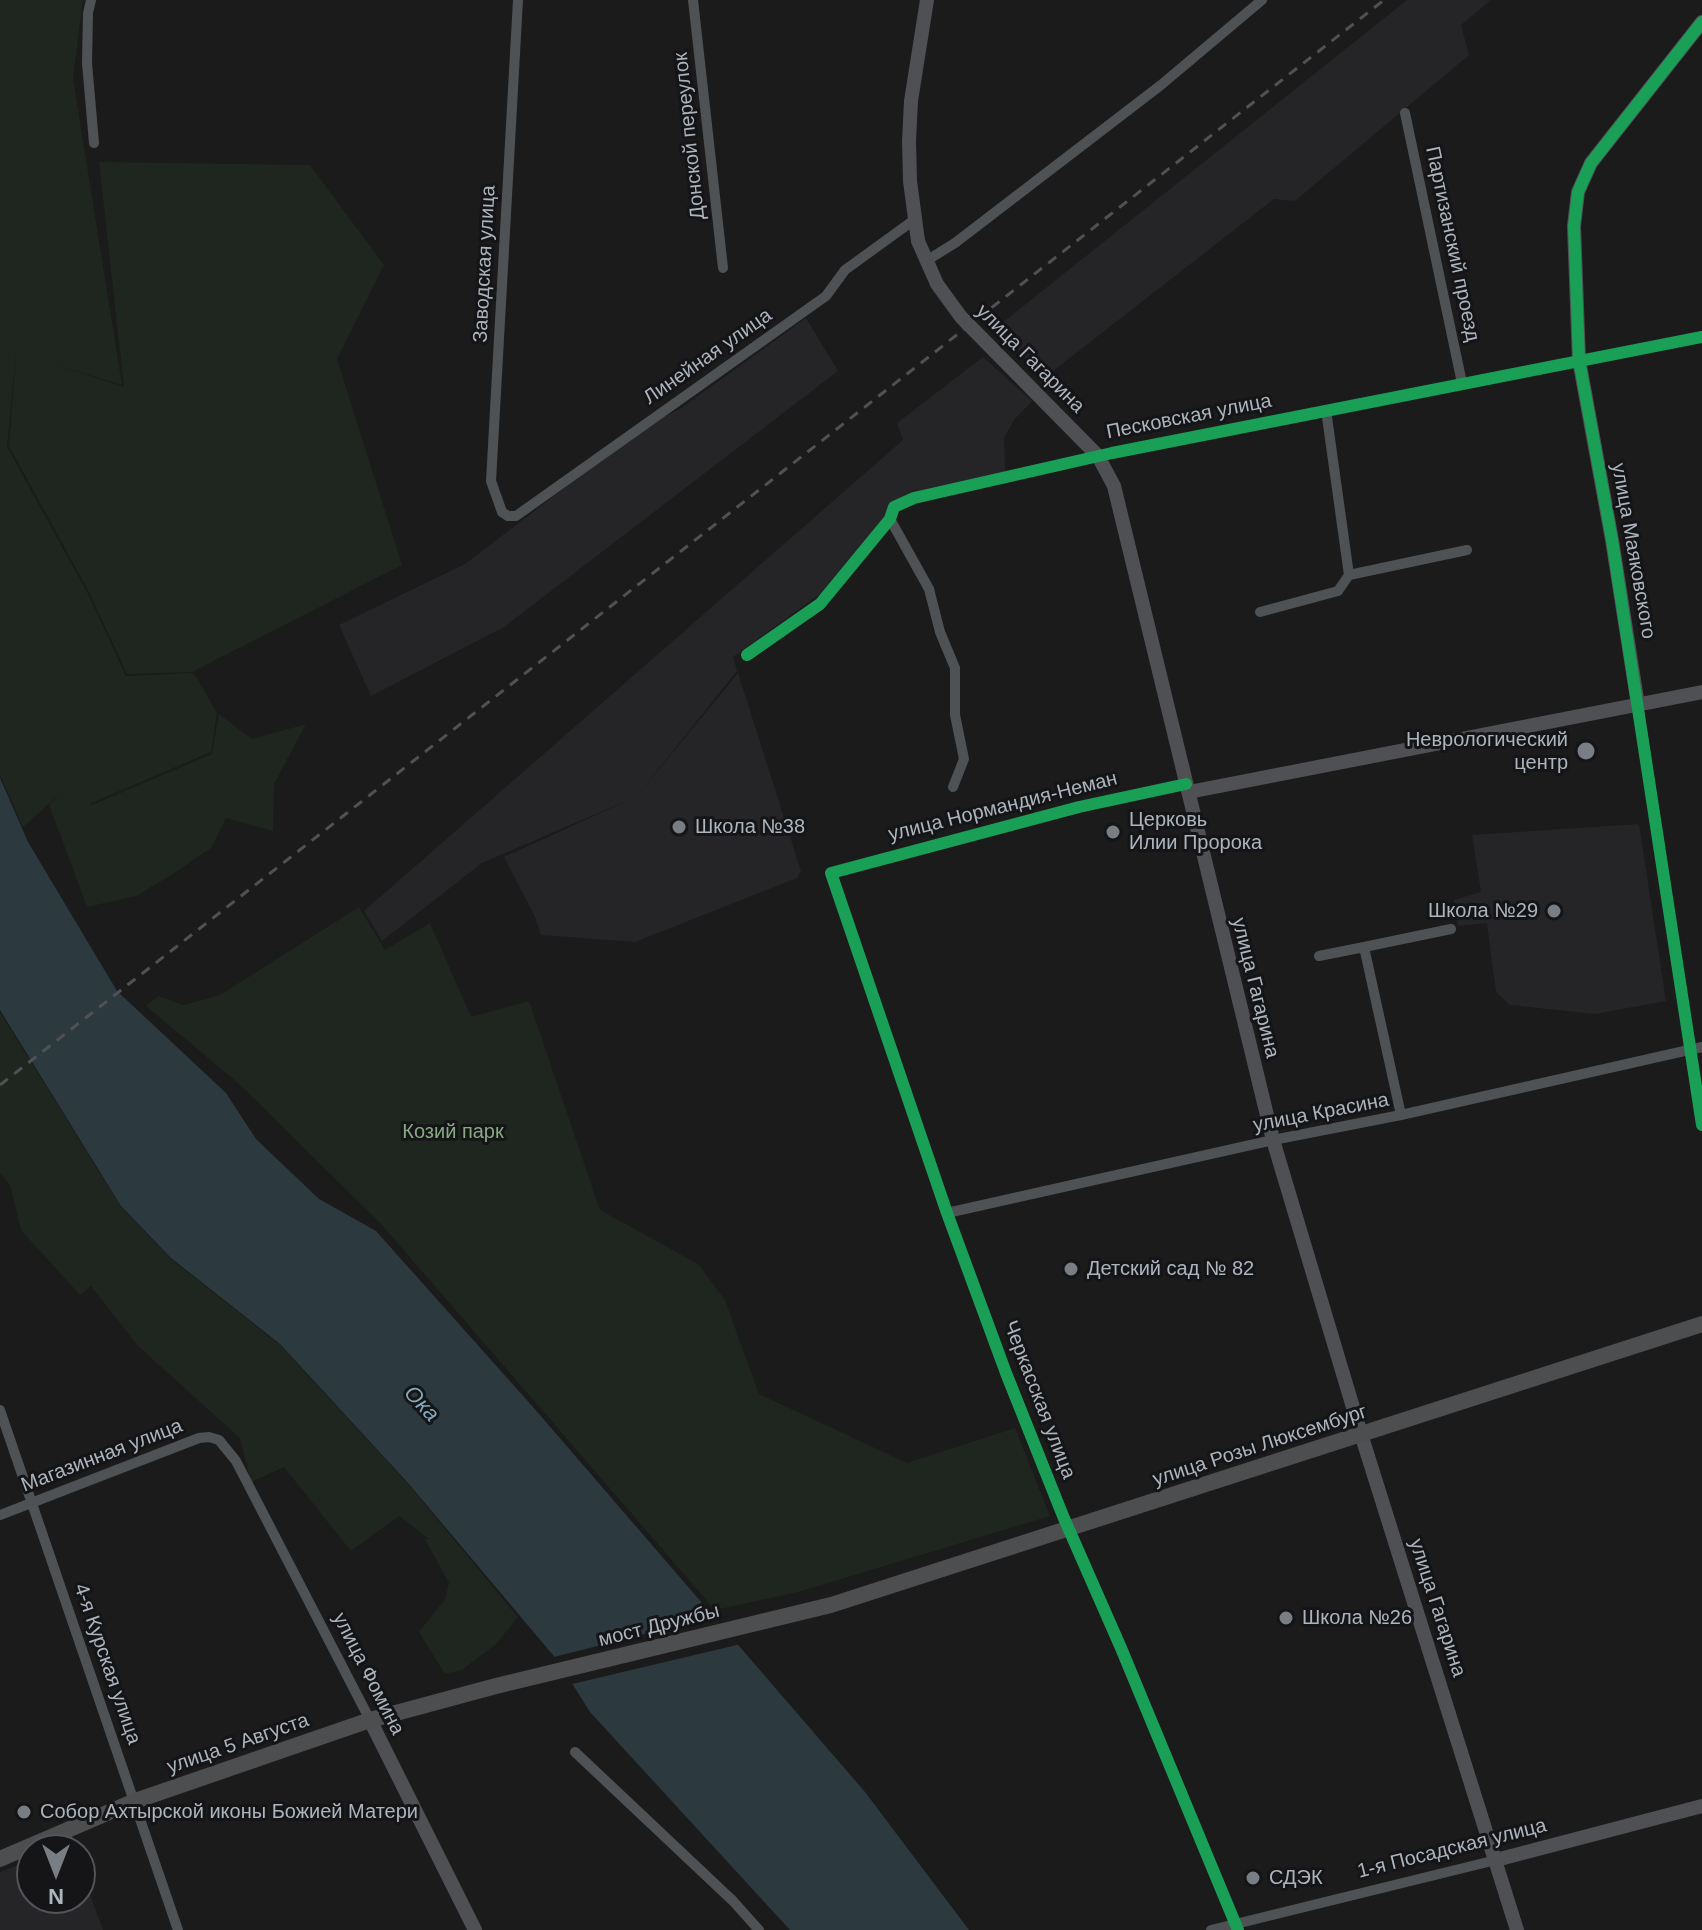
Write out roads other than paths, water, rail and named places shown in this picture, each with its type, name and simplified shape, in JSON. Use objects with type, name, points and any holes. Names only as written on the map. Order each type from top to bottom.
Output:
[{"type":"main road","name":"улица Розы Люксембург","points":[[831,1605],[1702,1324]]},
{"type":"main road","name":"мост Дружбы","points":[[496,1686],[831,1605]]},
{"type":"main road","name":"улица 5 Августа","points":[[0,1859],[135,1801],[370,1720],[496,1686]]},
{"type":"street","points":[[91,0],[87,63],[94,143]]},
{"type":"street","name":"Заводская улица","points":[[516,516],[502,512],[491,481],[518,0]]},
{"type":"street","name":"Донской переулок","points":[[693,0],[723,268]]},
{"type":"street","name":"улица Гагарина","points":[[927,0],[911,101],[910,181],[914,220],[926,261],[937,284],[961,317],[1098,456],[1114,486],[1273,1140],[1361,1434],[1517,1930]]},
{"type":"street","points":[[926,261],[955,243],[1161,85],[1262,0]]},
{"type":"street","name":"улица Маяковского","points":[[1702,22],[1591,163],[1578,192],[1574,226],[1579,360],[1612,540],[1702,1125]]},
{"type":"street","name":"Партизанский проезд","points":[[1405,113],[1462,383]]},
{"type":"street","name":"Линейная улица","points":[[516,516],[826,296],[845,270],[914,220]]},
{"type":"street","name":"Песковская улица","points":[[747,655],[820,604],[890,519],[894,507],[914,498],[1098,456],[1702,337]]},
{"type":"street","points":[[1260,612],[1338,591],[1349,575],[1326,410]]},
{"type":"street","points":[[890,519],[929,589],[940,632],[955,668],[955,715],[964,759],[953,787]]},
{"type":"street","points":[[1349,575],[1467,550]]},
{"type":"street","name":"улица Нормандия-Неман","points":[[831,873],[1066,810],[1702,692]]},
{"type":"street","name":"Черкасская улица","points":[[831,873],[947,1213],[1006,1373],[1237,1927]]},
{"type":"street","points":[[1319,956],[1451,929]]},
{"type":"street","points":[[1364,947],[1401,1115]]},
{"type":"street","name":"улица Красина","points":[[947,1213],[1702,1047]]},
{"type":"street","name":"4-я Курская улица","points":[[0,1410],[178,1930]]},
{"type":"street","name":"Магазинная улица","points":[[0,1515],[199,1438],[219,1440]]},
{"type":"street","name":"улица Фомина","points":[[219,1440],[236,1461],[475,1930]]},
{"type":"street","points":[[575,1752],[733,1901],[759,1930]]},
{"type":"street","name":"1-я Посадская улица","points":[[1211,1930],[1237,1927],[1702,1806]]},
{"type":"water","name":"Ока","points":[[0,778],[28,842],[117,991],[226,1093],[256,1139],[319,1199],[376,1231],[533,1407],[865,1792],[969,1930],[790,1930],[590,1712],[558,1661],[408,1483],[280,1344],[171,1258],[121,1206],[0,1010]]},
{"type":"railway","points":[[0,1085],[1384,0]]},
{"type":"place","name":"Неврологический центр","points":[[1586,751]]},
{"type":"place","name":"Школа №38","points":[[679,827]]},
{"type":"place","name":"Церковь Илии Пророка","points":[[1113,832]]},
{"type":"place","name":"Школа №29","points":[[1554,911]]},
{"type":"place","name":"Детский сад № 82","points":[[1071,1269]]},
{"type":"place","name":"Школа №26","points":[[1286,1618]]},
{"type":"place","name":"Собор Ахтырской иконы Божией Матери","points":[[24,1812]]},
{"type":"place","name":"СДЭК","points":[[1253,1878]]},
{"type":"park label","name":"Козий парк","points":[[453,1132]]}]
